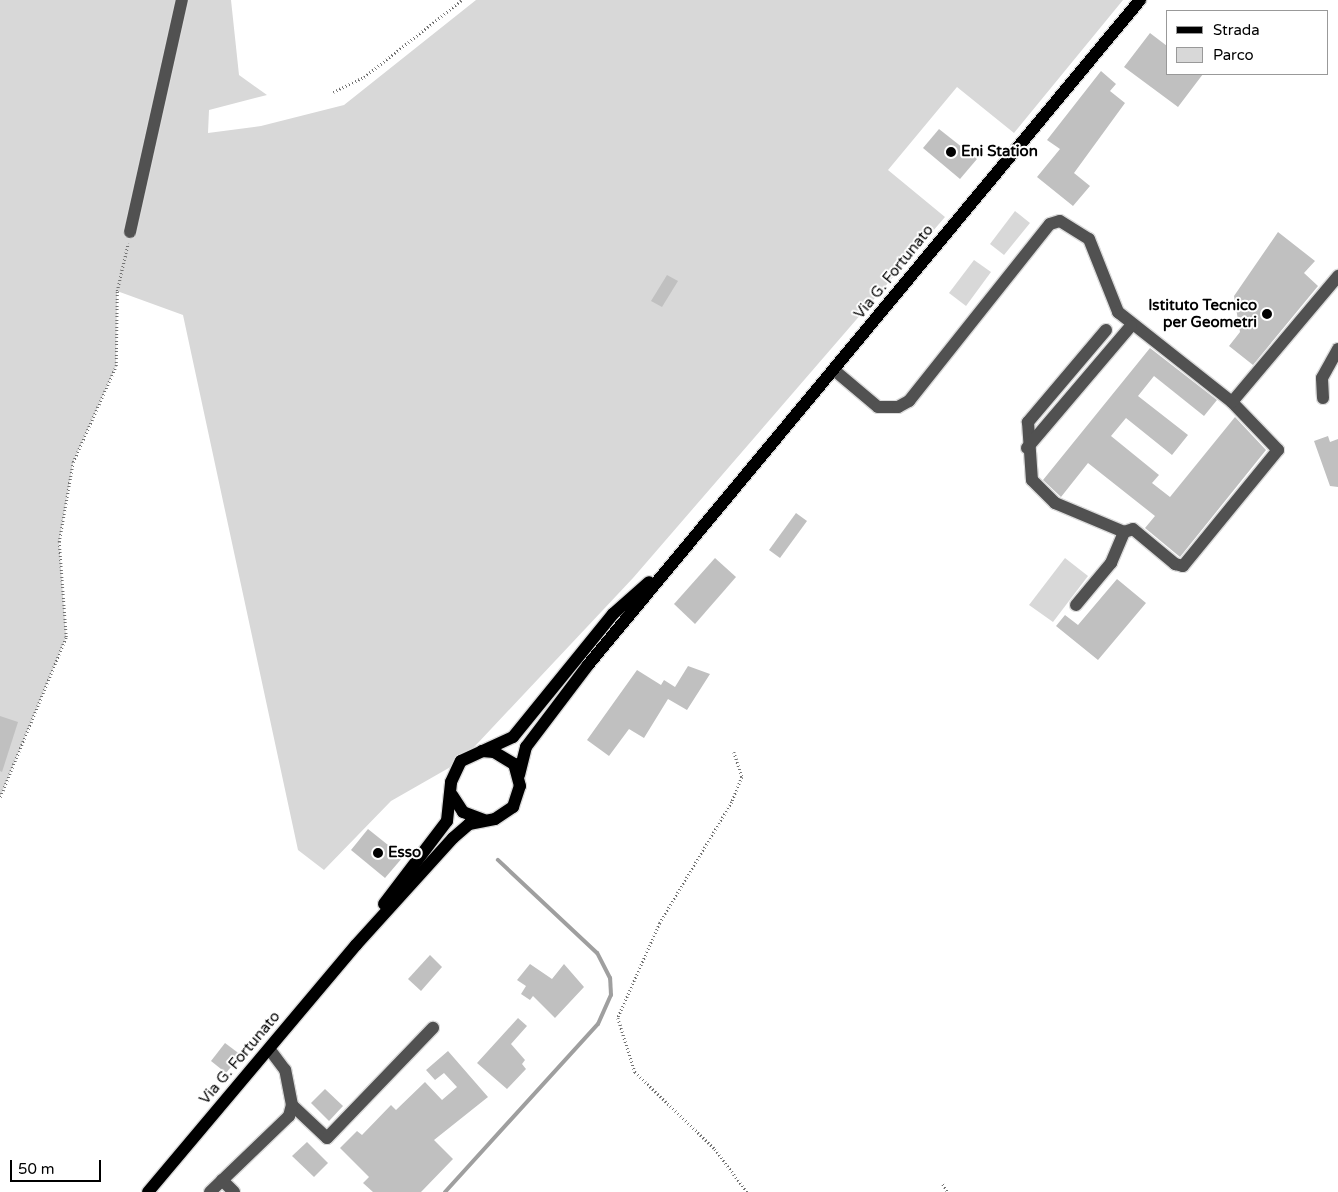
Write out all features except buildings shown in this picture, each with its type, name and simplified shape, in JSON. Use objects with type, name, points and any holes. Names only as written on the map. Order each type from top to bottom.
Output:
[{"type":"main road","name":"Via G. Fortunato","points":[[671,562],[834,370],[1140,0]]},
{"type":"main road","points":[[356,945],[447,821],[454,770],[471,754],[482,751],[513,736],[613,614],[671,562]]},
{"type":"main road","points":[[356,945],[468,824],[500,817],[513,807],[520,791],[519,775],[526,747],[671,562]]},
{"type":"main road","points":[[482,751],[505,756],[519,775]]},
{"type":"main road","points":[[452,793],[463,812],[484,820]]},
{"type":"main road","name":"Via G. Fortunato","points":[[148,1192],[356,945]]},
{"type":"street","points":[[130,232],[182,0]]},
{"type":"street","points":[[834,370],[878,407],[890,409],[910,401],[1050,224],[1060,221],[1089,239],[1111,300],[1131,326],[1232,402],[1278,450],[1183,566],[1175,564],[1133,529],[1124,532],[1043,495],[1032,480],[1027,448],[1028,422],[1106,330]]},
{"type":"street","points":[[1232,402],[1338,276]]},
{"type":"street","points":[[1027,448],[1131,326]]},
{"type":"street","points":[[1323,398],[1322,378],[1338,349]]},
{"type":"street","points":[[1076,605],[1111,563],[1124,532]]},
{"type":"street","points":[[292,1106],[327,1138],[433,1028]]},
{"type":"street","points":[[210,1192],[289,1116],[292,1106],[285,1070],[269,1049]]},
{"type":"street","points":[[222,1180],[234,1192]]},
{"type":"path","points":[[333,92],[364,77],[462,0]]},
{"type":"path","points":[[0,798],[66,636],[59,542],[72,462],[116,366],[117,291],[130,232]]},
{"type":"path","points":[[734,752],[742,777],[732,802],[660,923],[618,1018],[636,1072],[715,1149],[747,1192]]},
{"type":"path","points":[[944,1184],[948,1192]]},
{"type":"green space","points":[[0,0],[231,0],[239,75],[267,95],[209,110],[208,133],[261,126],[344,105],[476,0],[1123,0],[1014,133],[957,87],[888,170],[945,217],[633,578],[461,761],[391,801],[324,870],[298,850],[183,315],[117,291],[116,366],[73,462],[59,542],[66,637],[0,797]]},
{"type":"green space","points":[[1015,211],[1030,223],[1004,255],[990,244]]},
{"type":"green space","points":[[974,260],[991,272],[966,306],[949,293]]},
{"type":"green space","points":[[1065,558],[1088,576],[1053,622],[1029,605]]},
{"type":"waterway","points":[[445,1192],[598,1024],[611,995],[610,978],[597,953],[498,860]]},
{"type":"place","name":"Eni Station","points":[[951,152]]},
{"type":"place","name":"Istituto Tecnico per Geometri","points":[[1267,314]]},
{"type":"place","name":"Esso","points":[[378,853]]}]
